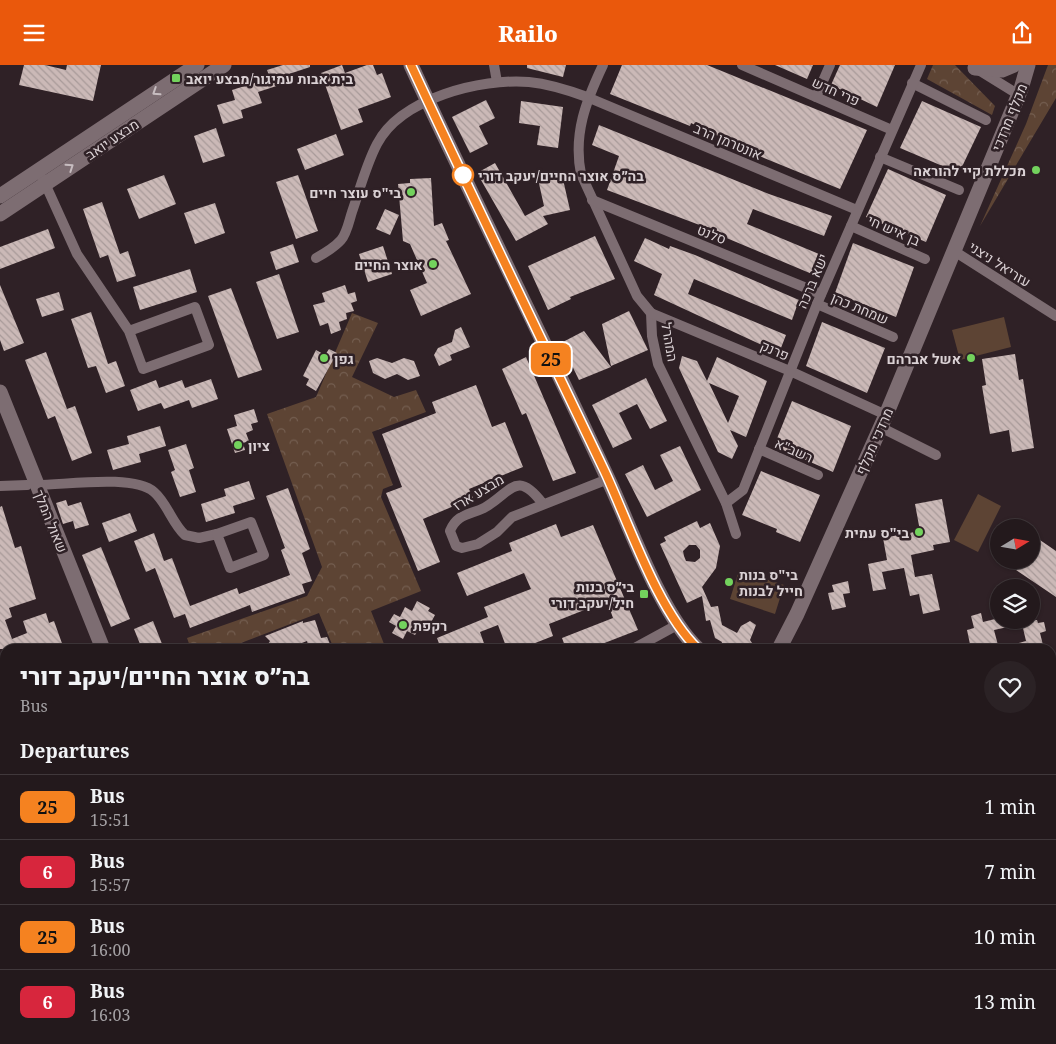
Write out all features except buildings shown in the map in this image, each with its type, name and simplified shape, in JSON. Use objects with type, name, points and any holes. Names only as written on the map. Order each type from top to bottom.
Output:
[{"type":"street","name":"מבצע יואב","points":[[0,214],[42,177],[197,65]]},
{"type":"street","name":"מבצע יואב","points":[[0,195],[42,177],[224,65]]},
{"type":"street","points":[[410,65],[608,479],[645,563],[678,625],[694,644]]},
{"type":"street","points":[[494,65],[497,81]]},
{"type":"street","name":"המהרל","points":[[603,65],[588,97],[580,126],[577,155],[581,174],[637,296],[651,313],[652,336],[658,364],[726,503],[736,534]]},
{"type":"street","name":"פרי חדש","points":[[742,65],[892,131]]},
{"type":"street","points":[[816,97],[830,65]]},
{"type":"street","name":"ישא ברכה","points":[[726,503],[743,490],[819,299],[921,65]]},
{"type":"street","points":[[974,67],[1002,70],[1014,65]]},
{"type":"street","name":"מקלף מרדכי","points":[[954,251],[1019,95],[1028,65]]},
{"type":"street","points":[[974,67],[1019,95]]},
{"type":"street","name":"אונטרמן הרב","points":[[316,258],[330,250],[342,239],[370,159],[384,131],[406,113],[427,101],[475,85],[497,81],[528,82],[557,86],[588,97],[857,210]]},
{"type":"street","points":[[912,83],[986,120]]},
{"type":"street","points":[[880,157],[959,190]]},
{"type":"street","points":[[42,177],[62,225],[80,259],[129,331],[143,369],[209,345],[195,307],[129,331]]},
{"type":"street","name":"סלנט","points":[[592,200],[819,299]]},
{"type":"street","name":"בן איש חי","points":[[850,226],[926,259]]},
{"type":"street","name":"עזריאל ניצני","points":[[954,251],[1056,316]]},
{"type":"street","name":"מרדכי מקלף","points":[[782,643],[883,421],[954,251]]},
{"type":"street","name":"שמחת כהן","points":[[819,299],[893,337]]},
{"type":"street","name":"פרנק","points":[[651,313],[790,371],[883,421],[936,455]]},
{"type":"street","name":"שאול המלך","points":[[0,392],[32,485],[91,644]]},
{"type":"street","name":"שאול המלך","points":[[0,417],[32,485],[101,644]]},
{"type":"street","name":"רשב\"א","points":[[759,449],[818,475]]},
{"type":"street","name":"מבצע ארז","points":[[542,504],[533,491],[525,486],[516,485],[506,489],[484,508],[460,516],[450,531],[456,546],[462,548],[478,544],[497,532],[512,517],[608,479]]},
{"type":"street","points":[[0,486],[123,481],[145,485],[163,502],[185,535],[199,538],[218,535],[252,522],[264,555],[230,568],[218,535]]},
{"type":"street","points":[[642,644],[678,625]]},
{"type":"green space","points":[[933,65],[955,65],[995,106],[992,115],[927,79]]},
{"type":"green space","points":[[1048,65],[1056,65],[1056,98],[980,226],[1026,124]]},
{"type":"green space","points":[[352,313],[378,323],[352,377],[394,397],[416,390],[426,412],[372,432],[393,485],[383,489],[381,497],[421,591],[371,611],[384,644],[332,644],[319,613],[238,644],[189,644],[187,638],[307,596],[322,567],[267,414],[316,397]]},
{"type":"green space","points":[[1004,317],[1011,347],[960,360],[952,330]]},
{"type":"green space","points":[[978,494],[1001,506],[994,519],[990,519],[990,528],[978,552],[954,540]]},
{"type":"green space","points":[[739,570],[784,585],[775,614],[730,599]]},
{"type":"bus line","name":"25","points":[[411,65],[608,479],[645,563],[678,625],[694,644]]},
{"type":"place","name":"בית אבות עמיגור/מבצע יואב","points":[[176,78]]},
{"type":"place","name":"מכללת קיי להוראה","points":[[1036,170]]},
{"type":"place","name":"בה״ס אוצר החיים/יעקב דורי","points":[[463,175]]},
{"type":"place","name":"בי\"ס עוצר חיים","points":[[411,192]]},
{"type":"place","name":"אוצר החיים","points":[[433,264]]},
{"type":"place","name":"גפן","points":[[324,358]]},
{"type":"place","name":"אשל אברהם","points":[[971,358]]},
{"type":"place","name":"ציון","points":[[238,445]]},
{"type":"place","name":"בי\"ס עמית","points":[[919,532]]},
{"type":"place","name":"בי\"ס בנות חייל לבנות","points":[[729,582]]},
{"type":"place","name":"בי״ס בנות חיל/יעקב דורי","points":[[644,594]]},
{"type":"place","name":"רקפת","points":[[403,625]]}]
